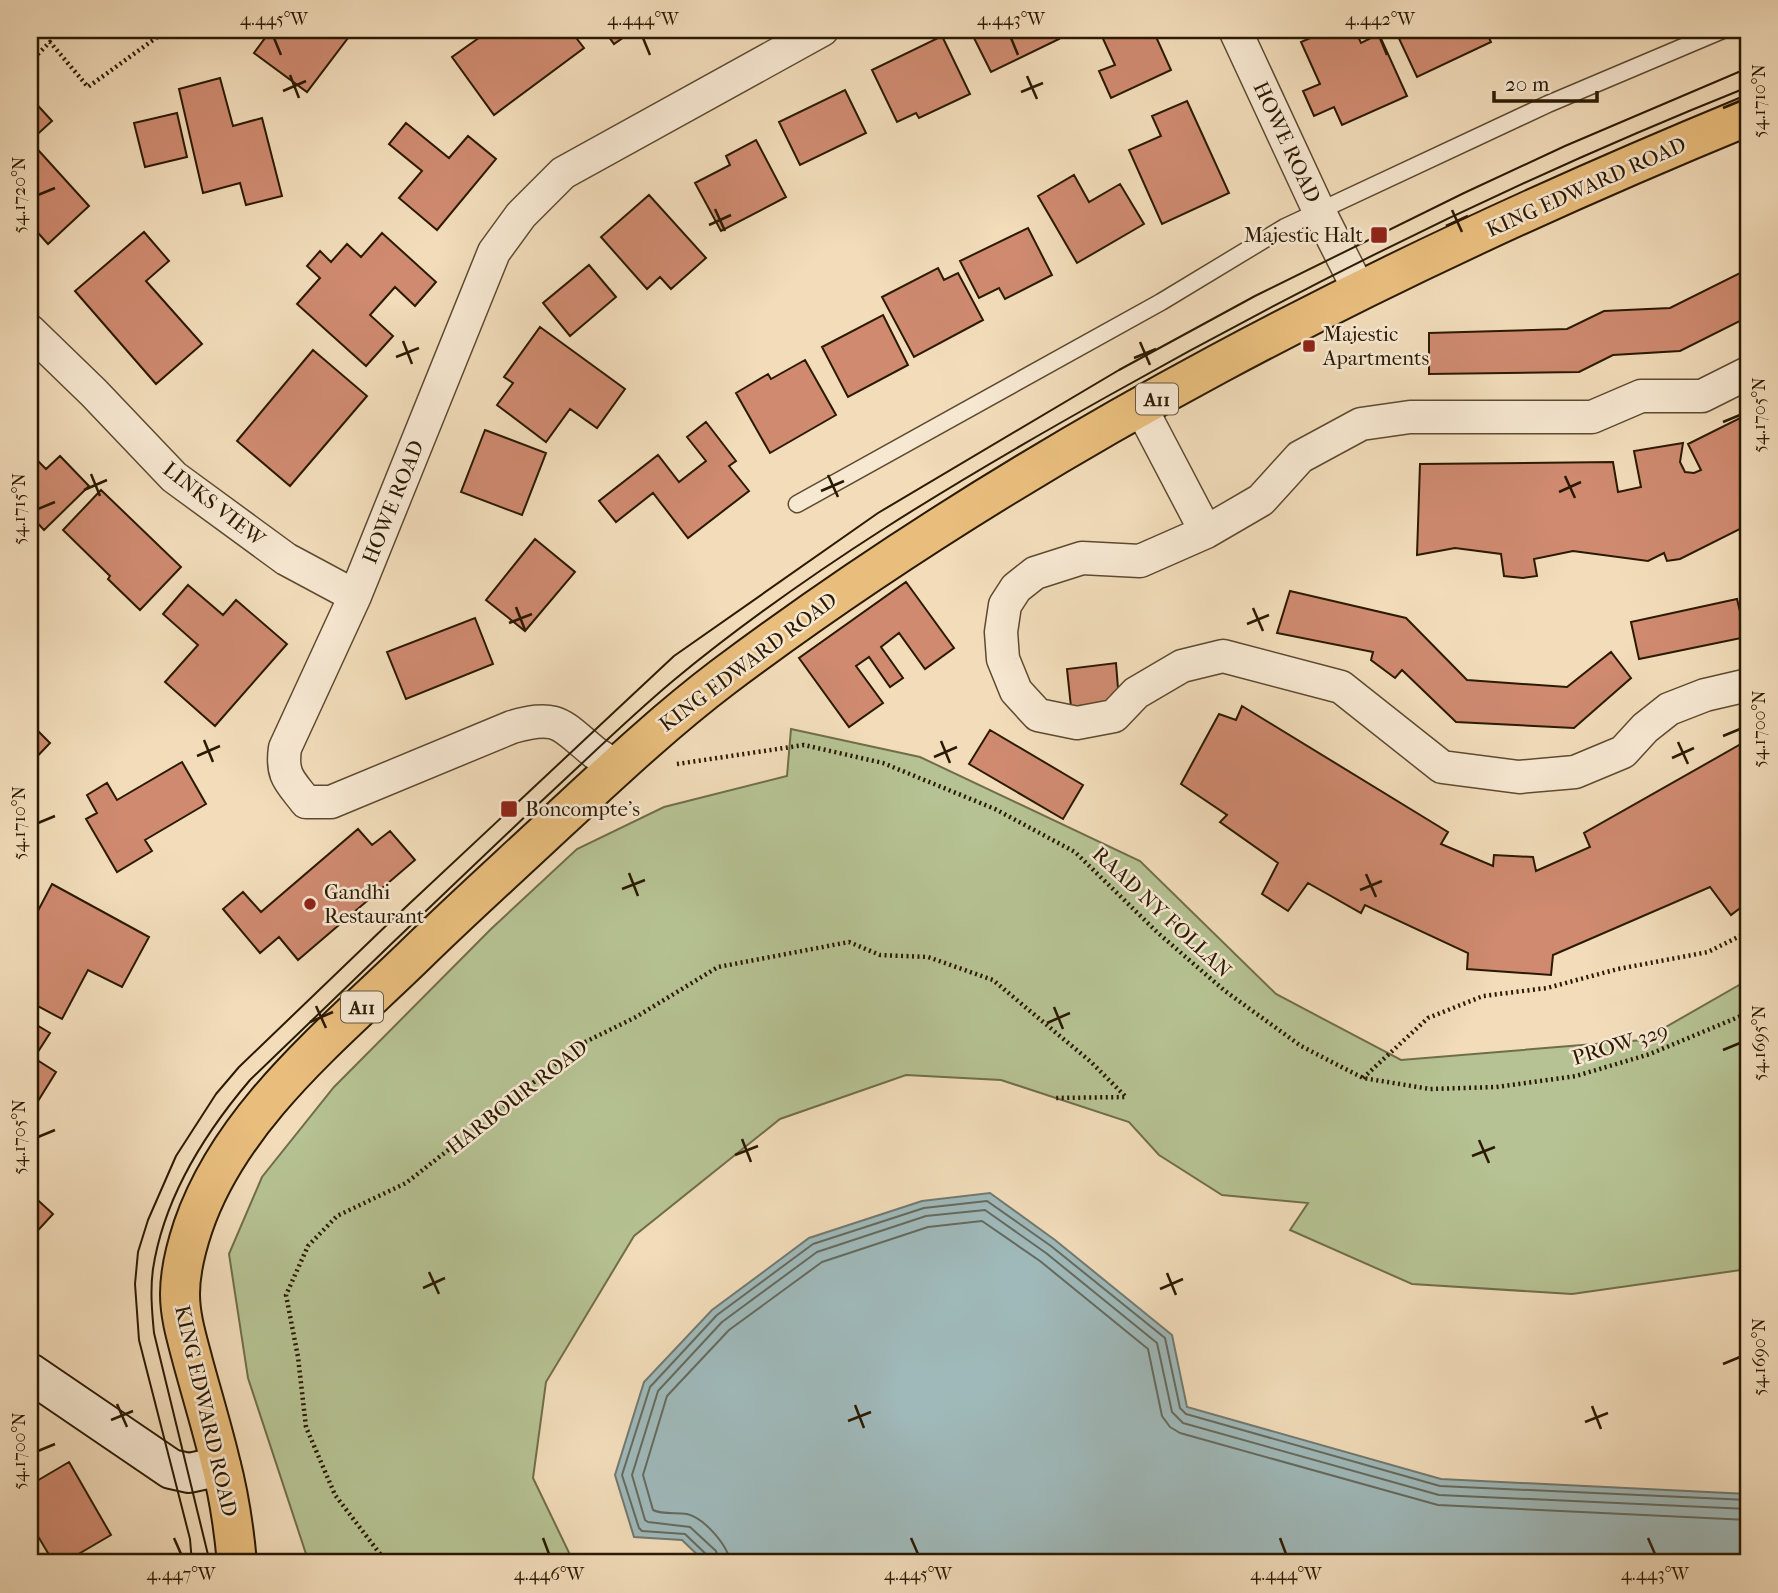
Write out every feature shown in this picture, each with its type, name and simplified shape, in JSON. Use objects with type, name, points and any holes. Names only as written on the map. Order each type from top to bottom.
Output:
[{"type":"main road","name":"KING EDWARD ROAD","points":[[242,1561],[221,1466],[183,1326],[180,1296],[183,1265],[193,1228],[205,1196],[248,1125],[301,1066],[442,929],[667,722],[721,679],[854,583],[1040,465],[1257,344],[1360,292],[1592,183],[1748,116]]},
{"type":"main road","points":[[30,1373],[171,1469],[189,1472],[221,1466]]},
{"type":"street","name":"HOWE ROAD","points":[[617,767],[594,752],[561,724],[552,721],[530,722],[500,732],[331,802],[306,802],[288,780],[282,765],[285,748],[355,596],[494,252],[521,215],[563,173],[822,30]]},
{"type":"street","name":"HOWE ROAD","points":[[1235,30],[1360,292]]},
{"type":"street","name":"LINKS VIEW","points":[[30,331],[174,477],[286,558],[355,596]]},
{"type":"street","points":[[1748,373],[1702,396],[1641,396],[1592,417],[1410,417],[1361,424],[1300,457],[1261,500],[1206,532],[1140,561],[1082,558],[1035,573],[1016,588],[1005,605],[1001,632],[1003,659],[1016,691],[1038,715],[1077,723],[1114,716],[1136,693],[1182,666],[1223,656],[1341,687],[1442,767],[1519,777],[1576,772],[1623,752],[1645,728],[1669,709],[1705,695],[1748,685]]},
{"type":"street","points":[[1140,408],[1206,532]]},
{"type":"lane","points":[[797,504],[1161,302],[1285,228],[1548,104],[1723,30]]},
{"type":"path","points":[[30,62],[50,42],[88,86],[167,30]]},
{"type":"path","name":"RAAD NY FOLLAN","points":[[672,765],[804,746],[883,763],[995,809],[1075,852],[1158,933],[1225,991],[1301,1046],[1363,1079],[1430,1089],[1496,1087]]},
{"type":"path","points":[[1363,1079],[1428,1018],[1483,996],[1547,988],[1618,969],[1708,952],[1748,932]]},
{"type":"path","name":"HARBOUR ROAD","points":[[387,1563],[335,1495],[306,1427],[298,1357],[286,1295],[308,1246],[337,1216],[406,1183],[516,1097],[577,1045],[636,1017],[718,967],[849,942],[880,955],[928,957],[993,980],[1091,1062],[1126,1097],[1054,1098]]},
{"type":"path","name":"PROW 329","points":[[1496,1087],[1576,1076],[1650,1054],[1748,1013]]},
{"type":"green space","points":[[791,729],[920,757],[1140,861],[1276,994],[1401,1060],[1643,1040],[1748,980],[1748,1269],[1572,1294],[1412,1284],[1290,1230],[1308,1203],[1222,1195],[1159,1155],[1129,1122],[1001,1080],[906,1075],[780,1119],[634,1236],[546,1382],[533,1478],[574,1563],[309,1563],[248,1378],[229,1254],[262,1177],[334,1087],[491,929],[577,849],[664,807],[787,776]]},
{"type":"water","points":[[990,1193],[1055,1240],[1172,1335],[1187,1407],[1441,1479],[1748,1494],[1748,1563],[706,1563],[682,1540],[634,1537],[615,1475],[644,1382],[712,1310],[809,1238],[922,1201]]},
{"type":"building","points":[[271,30],[354,30],[307,92],[254,53]]},
{"type":"building","points":[[490,30],[496,37],[506,30],[570,30],[584,48],[494,115],[452,57]]},
{"type":"building","points":[[604,30],[634,30],[614,44]]},
{"type":"building","points":[[970,30],[1054,30],[1059,39],[991,72]]},
{"type":"building","points":[[1099,30],[1153,30],[1171,70],[1111,98],[1099,71],[1115,65]]},
{"type":"building","points":[[1329,30],[1355,30],[1361,43],[1379,34],[1407,96],[1342,125],[1334,107],[1314,116],[1303,91],[1320,84],[1301,42]]},
{"type":"building","points":[[1395,30],[1485,30],[1491,42],[1417,77]]},
{"type":"building","points":[[942,36],[970,94],[919,118],[916,113],[897,122],[872,70]]},
{"type":"building","points":[[220,78],[233,126],[262,118],[282,196],[246,205],[240,183],[203,193],[179,89]]},
{"type":"building","points":[[845,90],[866,133],[800,165],[779,122]]},
{"type":"building","points":[[30,97],[52,121],[30,141]]},
{"type":"building","points":[[1187,101],[1229,193],[1162,224],[1129,150],[1161,136],[1152,116]]},
{"type":"building","points":[[177,113],[187,157],[145,167],[134,123]]},
{"type":"building","points":[[406,123],[449,158],[468,136],[496,159],[437,230],[399,198],[422,171],[389,144]]},
{"type":"building","points":[[756,140],[786,197],[721,231],[695,183],[730,165],[726,156]]},
{"type":"building","points":[[30,141],[89,206],[48,244],[30,224]]},
{"type":"building","points":[[1074,175],[1089,202],[1120,184],[1144,224],[1077,263],[1038,196]]},
{"type":"building","points":[[649,195],[706,258],[671,289],[660,277],[647,289],[601,237]]},
{"type":"building","points":[[1028,228],[1052,275],[1005,299],[999,288],[979,298],[960,261]]},
{"type":"building","points":[[144,232],[169,261],[146,281],[202,344],[156,384],[75,291]]},
{"type":"building","points":[[382,233],[436,282],[415,306],[395,287],[370,315],[393,336],[366,366],[297,304],[320,278],[307,266],[320,251],[331,262],[347,244],[361,257]]},
{"type":"building","points":[[589,265],[616,297],[570,336],[543,303]]},
{"type":"building","points":[[938,268],[944,280],[958,273],[983,320],[914,357],[882,297]]},
{"type":"building","points":[[1748,269],[1748,317],[1680,351],[1613,355],[1579,372],[1429,374],[1429,333],[1567,329],[1604,311],[1670,308]]},
{"type":"building","points":[[883,315],[908,365],[848,397],[822,347]]},
{"type":"building","points":[[540,327],[625,389],[597,428],[570,409],[546,442],[497,405],[513,383],[504,377]]},
{"type":"building","points":[[313,350],[367,396],[290,486],[237,441]]},
{"type":"building","points":[[805,360],[836,415],[770,453],[736,393],[768,374],[771,379]]},
{"type":"building","points":[[1748,414],[1748,525],[1680,559],[1667,561],[1664,553],[1648,561],[1573,551],[1534,559],[1537,576],[1523,578],[1504,576],[1501,554],[1455,548],[1417,555],[1420,464],[1613,462],[1618,492],[1641,487],[1634,451],[1683,443],[1680,462],[1685,472],[1694,473],[1701,470],[1688,444]]},
{"type":"building","points":[[706,422],[736,461],[729,466],[749,491],[688,538],[653,493],[616,522],[599,501],[658,455],[679,482],[706,461],[687,437]]},
{"type":"building","points":[[485,430],[546,453],[522,515],[461,492]]},
{"type":"building","points":[[30,453],[46,469],[60,456],[89,486],[44,530],[30,515]]},
{"type":"building","points":[[101,490],[181,567],[140,610],[63,530]]},
{"type":"building","points":[[535,539],[575,572],[525,631],[486,600]]},
{"type":"building","points":[[906,582],[954,648],[925,669],[899,633],[881,647],[903,678],[890,687],[869,657],[856,666],[883,703],[849,727],[799,658]]},
{"type":"building","points":[[188,585],[223,615],[236,600],[287,644],[215,726],[165,682],[198,645],[163,614]]},
{"type":"building","points":[[1290,591],[1406,618],[1467,680],[1567,687],[1611,652],[1631,678],[1574,728],[1456,722],[1402,670],[1395,678],[1371,660],[1373,652],[1277,633]]},
{"type":"building","points":[[1737,599],[1746,637],[1639,659],[1631,622]]},
{"type":"building","points":[[475,618],[493,664],[406,699],[387,652]]},
{"type":"building","points":[[1116,663],[1119,701],[1071,707],[1067,669]]},
{"type":"building","points":[[1242,706],[1448,832],[1441,844],[1493,866],[1494,855],[1533,857],[1536,871],[1590,847],[1584,833],[1748,740],[1748,902],[1731,915],[1710,887],[1553,955],[1551,975],[1467,969],[1468,953],[1365,905],[1361,913],[1308,883],[1288,911],[1262,894],[1278,863],[1220,822],[1227,815],[1181,784],[1219,714],[1236,720]]},
{"type":"building","points":[[30,723],[50,743],[30,764]]},
{"type":"building","points":[[990,730],[1083,785],[1063,819],[969,764]]},
{"type":"building","points":[[182,762],[206,804],[145,840],[152,851],[117,872],[86,819],[97,813],[87,795],[107,783],[117,800]]},
{"type":"building","points":[[358,829],[372,845],[390,831],[415,860],[298,960],[279,937],[260,953],[223,909],[243,892],[261,912]]},
{"type":"building","points":[[52,884],[149,937],[122,987],[88,970],[62,1019],[30,1002],[30,926]]},
{"type":"building","points":[[30,1021],[50,1033],[34,1058],[56,1072],[30,1114]]},
{"type":"building","points":[[30,1193],[53,1214],[30,1239]]},
{"type":"building","points":[[69,1462],[111,1535],[63,1563],[54,1563],[30,1523],[30,1485]]},
{"type":"tram line","points":[[192,1563],[190,1539],[139,1340],[135,1284],[138,1252],[148,1220],[176,1156],[216,1094],[239,1067],[393,919],[674,656],[878,513],[1119,370],[1255,296],[1565,146],[1748,68]]},
{"type":"tram line","points":[[210,1563],[154,1333],[152,1285],[158,1242],[176,1192],[217,1122],[250,1080],[356,978],[620,727],[674,680],[777,601],[885,528],[1108,396],[1343,270],[1584,156],[1748,87]]},
{"type":"place","name":"Majestic Halt","points":[[1379,235]]},
{"type":"place","name":"Majestic Apartments","points":[[1309,346]]},
{"type":"place","name":"Boncompte's","points":[[509,809]]},
{"type":"place","name":"Gandhi Restaurant","points":[[310,904]]}]
